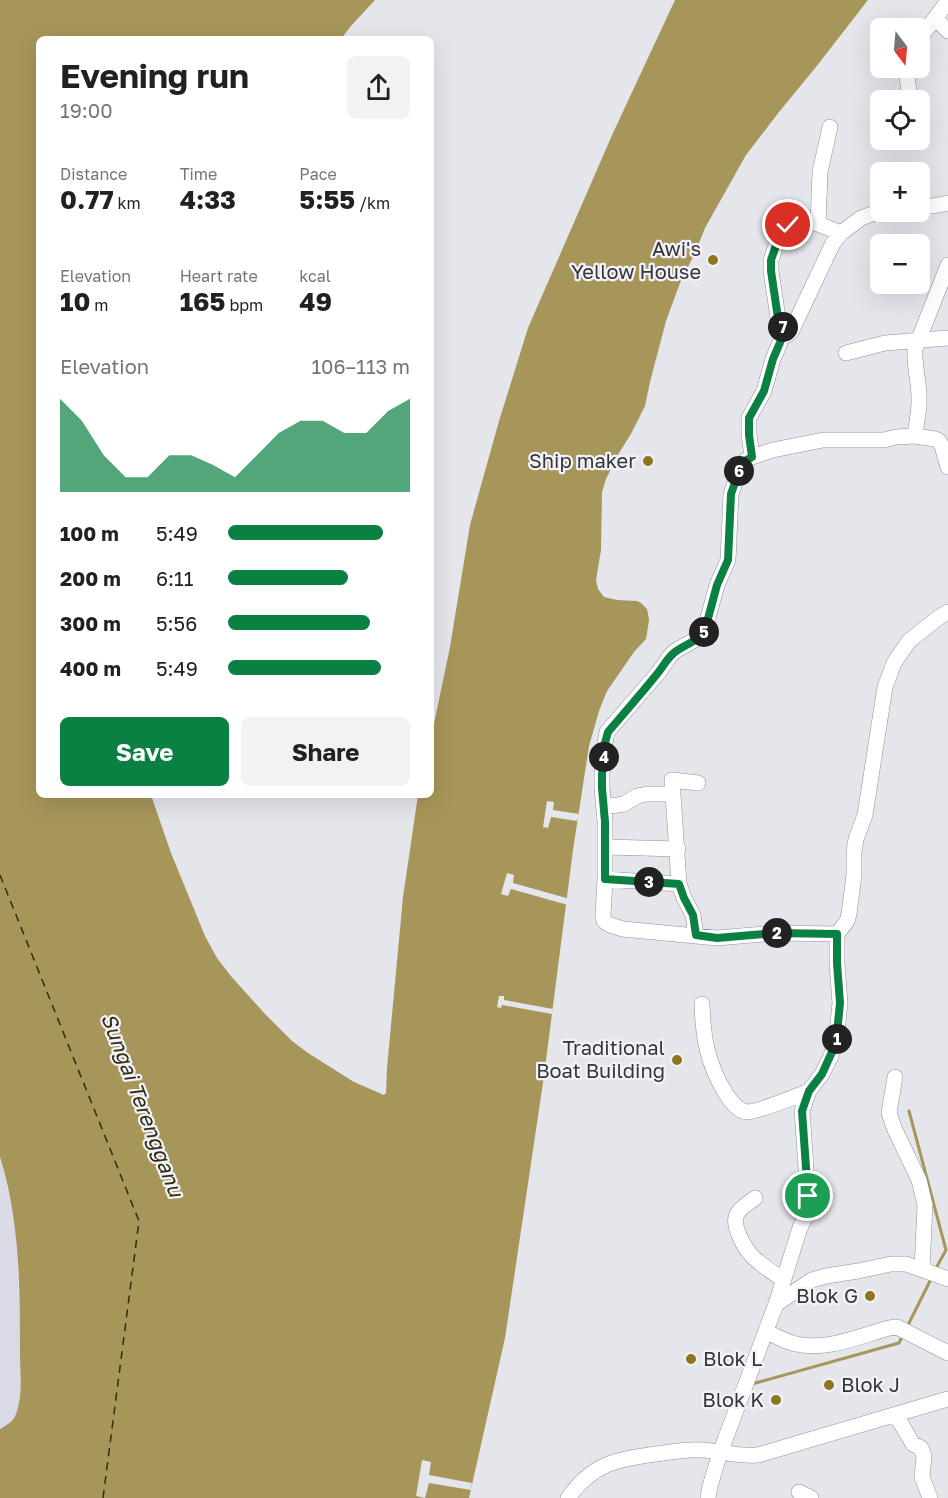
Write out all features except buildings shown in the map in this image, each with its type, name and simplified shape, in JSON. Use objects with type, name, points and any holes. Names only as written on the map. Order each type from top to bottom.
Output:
[{"type":"street","points":[[930,25],[948,1]]},
{"type":"street","points":[[935,18],[948,31]]},
{"type":"street","points":[[818,224],[820,172],[830,127]]},
{"type":"street","points":[[930,206],[948,203]]},
{"type":"street","points":[[752,457],[749,418],[764,391],[782,338],[791,332],[833,243],[841,232],[870,215]]},
{"type":"street","points":[[791,332],[782,327],[778,318],[771,271],[771,260],[781,231],[795,221],[802,220],[841,232]]},
{"type":"street","points":[[915,436],[920,400],[914,362],[915,349],[948,265]]},
{"type":"street","points":[[846,353],[885,343],[948,338]]},
{"type":"street","points":[[837,934],[777,933],[717,938],[610,926],[604,921],[603,915],[606,847],[602,774],[605,743],[608,732],[670,656],[704,632],[717,585],[728,560],[731,494],[745,461],[773,450],[823,440],[884,440],[915,436],[939,441],[948,467]]},
{"type":"street","points":[[708,1498],[720,1453],[776,1304],[807,1213],[802,1111],[809,1091],[822,1074],[836,1043],[840,1003],[837,934],[847,921],[849,914],[856,839],[865,815],[885,687],[894,663],[909,641],[948,612]]},
{"type":"street","points":[[696,935],[693,915],[679,884],[672,780],[698,783]]},
{"type":"street","points":[[604,807],[624,804],[647,794],[673,794]]},
{"type":"street","points":[[606,847],[678,849]]},
{"type":"street","points":[[605,879],[679,884]]},
{"type":"street","points":[[702,1005],[703,1023],[714,1074],[730,1100],[738,1108],[746,1112],[756,1110],[809,1091]]},
{"type":"street","points":[[776,1304],[812,1280],[826,1275],[891,1264],[906,1264],[934,1273],[925,1205],[919,1180],[889,1113],[895,1077]]},
{"type":"street","points":[[755,1198],[736,1215],[735,1223],[738,1232],[752,1256],[784,1280]]},
{"type":"street","points":[[766,1331],[791,1343],[816,1346],[897,1327],[945,1349]]},
{"type":"street","points":[[568,1498],[587,1475],[615,1461],[695,1450],[744,1456],[758,1455],[948,1399]]},
{"type":"street","points":[[897,1414],[913,1444],[921,1448],[924,1455],[922,1477],[930,1498]]},
{"type":"shaded area","points":[[0,1157],[15,1222],[20,1321],[20,1401],[10,1424],[0,1429]]},
{"type":"water","name":"Sungai Terengganu","points":[[0,0],[375,0],[343,36],[36,36],[36,798],[152,798],[171,853],[205,936],[230,975],[292,1041],[354,1082],[384,1095],[403,897],[418,798],[434,798],[434,724],[450,647],[470,525],[528,328],[613,133],[675,0],[868,0],[746,155],[705,228],[666,321],[645,406],[606,479],[602,492],[601,550],[596,580],[598,589],[604,597],[641,603],[647,609],[648,627],[646,639],[634,652],[607,691],[589,746],[573,850],[544,1076],[505,1338],[469,1498],[0,1498],[0,1429],[15,1417],[21,1384],[18,1255],[12,1206],[0,1157]]},
{"type":"pier","points":[[547,801],[554,802],[553,810],[579,814],[577,821],[551,817],[548,828],[543,827]]},
{"type":"pier","points":[[507,873],[514,875],[513,883],[570,899],[568,905],[511,889],[508,896],[501,894]]},
{"type":"pier","points":[[499,996],[504,996],[504,1000],[553,1009],[552,1014],[502,1005],[501,1008],[497,1007]]},
{"type":"pier","points":[[422,1460],[431,1462],[429,1475],[472,1483],[471,1490],[429,1483],[425,1498],[416,1496]]},
{"type":"waterway","points":[[909,1111],[946,1250],[935,1270]]},
{"type":"waterway","points":[[907,1327],[931,1279]]},
{"type":"waterway","points":[[752,1384],[899,1343],[903,1335]]},
{"type":"ferry route","points":[[0,875],[139,1221],[103,1498]]},
{"type":"place","name":"Awi's Yellow House","points":[[713,260]]},
{"type":"place","name":"Ship maker","points":[[648,461]]},
{"type":"place","name":"Traditional Boat Building","points":[[677,1060]]},
{"type":"place","name":"Blok G","points":[[870,1296]]},
{"type":"place","name":"Blok L","points":[[691,1359]]},
{"type":"place","name":"Blok J","points":[[829,1385]]},
{"type":"place","name":"Blok K","points":[[776,1400]]},
{"type":"route","points":[[788,225],[781,231],[771,260],[771,271],[776,312],[782,327],[791,332],[782,338],[764,391],[749,418],[752,457],[745,461],[739,471],[731,494],[728,560],[717,585],[704,632],[670,656],[665,665],[608,732],[605,743],[602,788],[605,822],[605,879],[679,884],[693,915],[696,935],[717,938],[777,933],[837,934],[840,1003],[836,1043],[822,1074],[809,1091],[802,1111],[808,1196]]}]
